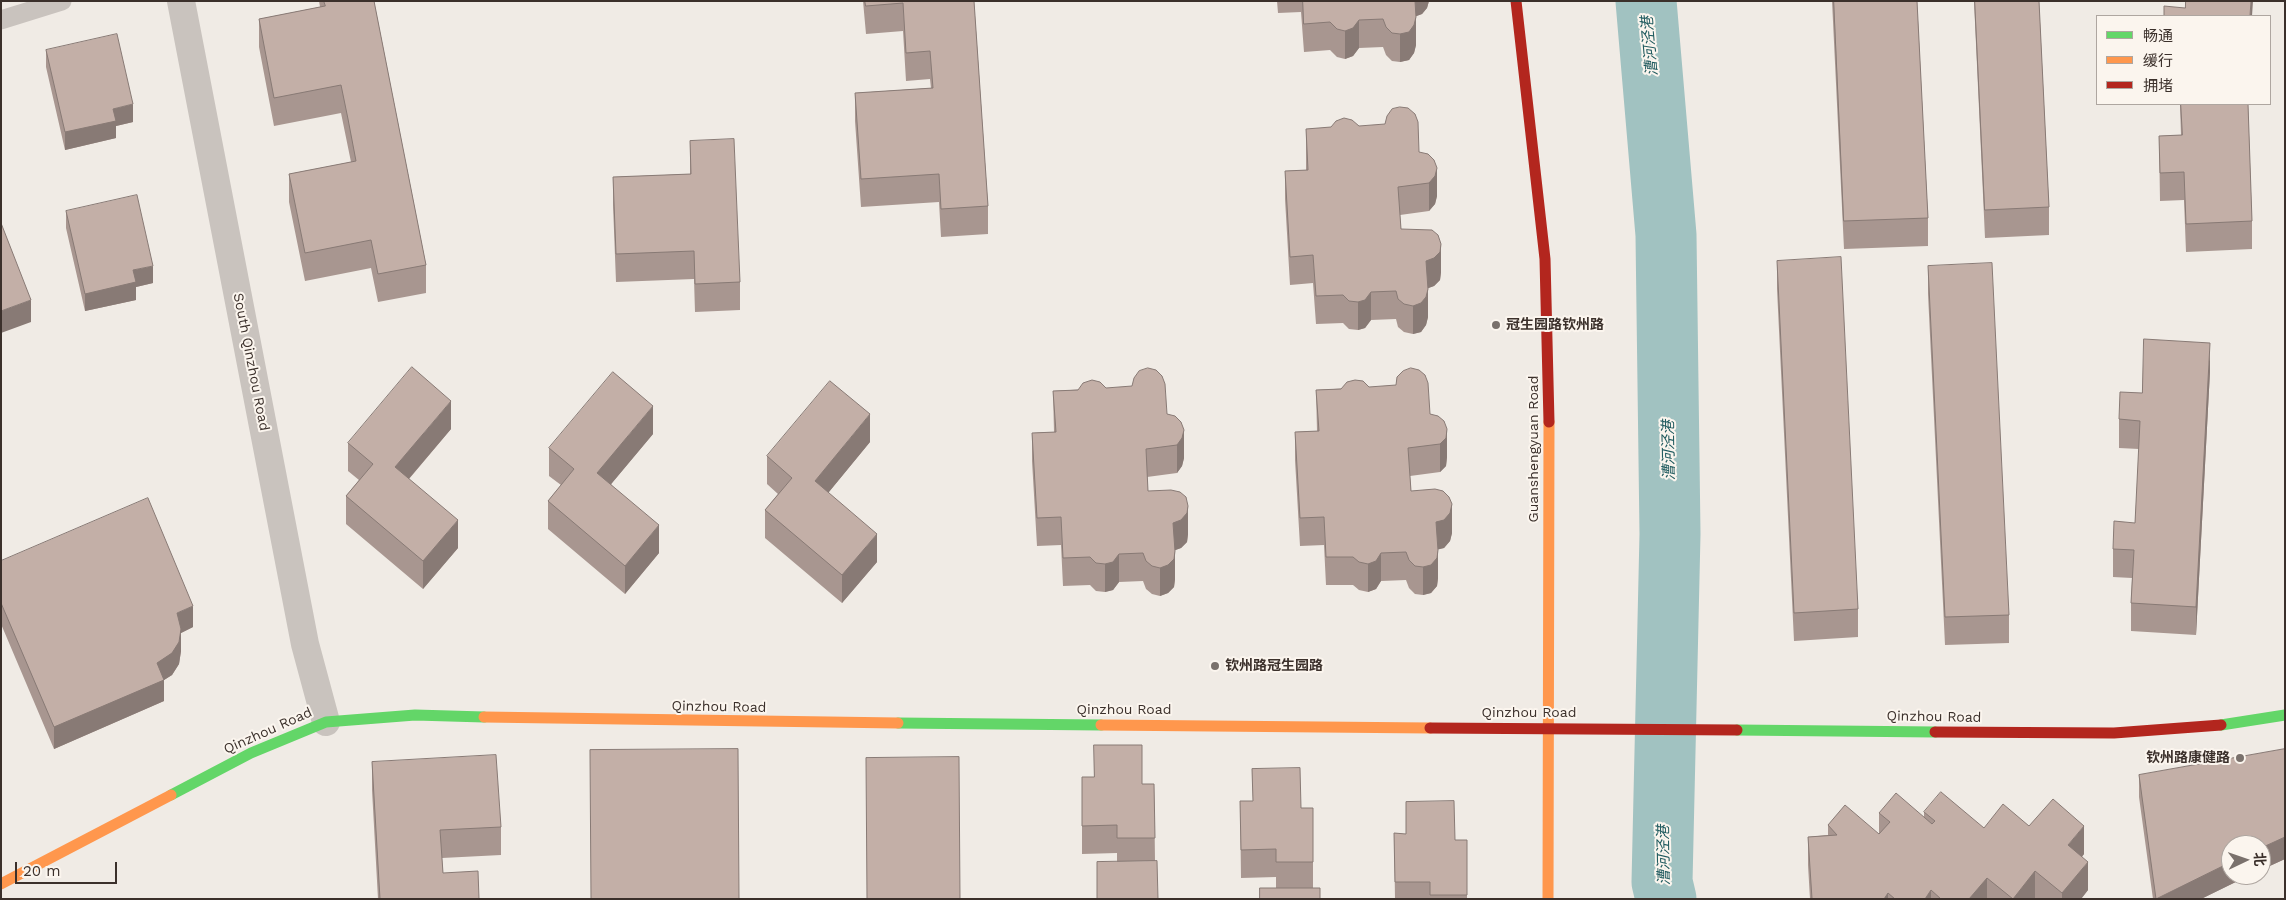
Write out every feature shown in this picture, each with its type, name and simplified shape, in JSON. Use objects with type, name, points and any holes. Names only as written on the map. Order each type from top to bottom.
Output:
[{"type":"street","name":"South Qinzhou Road","points":[[181,1],[305,644],[326,722]]},
{"type":"street","name":"Guanshengyuan Road","points":[[1516,1],[1546,259],[1550,412],[1548,899]]},
{"type":"street","name":"Qinzhou Road","points":[[1,884],[251,753],[326,722],[415,715],[734,722],[2114,733],[2233,724],[2285,715]]},
{"type":"lane","points":[[1,20],[62,1]]},
{"type":"building","points":[[324,1],[374,1],[426,265],[378,274],[371,240],[305,253],[289,174],[356,161],[348,119],[341,85],[274,98],[259,19],[325,6]]},
{"type":"building","points":[[865,1],[974,1],[988,206],[941,209],[939,174],[861,179],[855,93],[933,88],[930,51],[906,53],[903,3],[866,6]]},
{"type":"building","points":[[1303,1],[1415,1],[1416,17],[1414,25],[1409,32],[1400,34],[1392,33],[1386,27],[1383,19],[1359,20],[1353,28],[1345,31],[1337,29],[1330,22],[1304,24]]},
{"type":"building","points":[[1834,1],[1917,1],[1928,218],[1844,221]]},
{"type":"building","points":[[1975,1],[2039,1],[2049,207],[1985,210]]},
{"type":"building","points":[[2186,1],[2251,1],[2250,15],[2164,15],[2164,6],[2185,8]]},
{"type":"building","points":[[117,34],[133,104],[113,109],[116,121],[65,132],[46,50]]},
{"type":"building","points":[[2181,105],[2248,105],[2252,221],[2186,224],[2184,172],[2160,173],[2159,136],[2182,135]]},
{"type":"building","points":[[1408,108],[1415,114],[1418,122],[1419,152],[1428,154],[1434,160],[1437,168],[1435,176],[1429,183],[1398,187],[1401,229],[1432,230],[1438,235],[1441,244],[1440,252],[1434,258],[1426,261],[1428,289],[1426,297],[1421,303],[1413,306],[1404,304],[1398,299],[1396,291],[1371,292],[1365,300],[1358,302],[1349,301],[1343,295],[1316,296],[1313,255],[1290,257],[1285,171],[1308,170],[1306,129],[1331,127],[1336,121],[1344,118],[1352,120],[1359,126],[1385,124],[1387,116],[1392,109]]},
{"type":"building","points":[[734,139],[740,282],[695,284],[694,251],[616,254],[613,177],[691,174],[690,141]]},
{"type":"building","points":[[137,195],[153,266],[133,270],[136,282],[85,294],[66,211]]},
{"type":"building","points":[[1,223],[31,300],[1,311]]},
{"type":"building","points":[[1841,257],[1858,609],[1794,613],[1777,261]]},
{"type":"building","points":[[1992,263],[2009,615],[1945,617],[1928,266]]},
{"type":"building","points":[[2144,339],[2210,343],[2196,607],[2131,603],[2134,550],[2113,549],[2114,521],[2135,523],[2140,421],[2119,419],[2120,392],[2142,393]]},
{"type":"building","points":[[412,367],[451,401],[395,467],[458,520],[423,561],[346,496],[373,464],[348,443]]},
{"type":"building","points":[[1148,368],[1156,370],[1162,376],[1165,384],[1167,414],[1175,416],[1181,422],[1184,430],[1182,438],[1177,445],[1146,449],[1148,491],[1171,490],[1180,492],[1186,497],[1187,513],[1181,520],[1173,523],[1174,559],[1168,565],[1160,568],[1152,566],[1146,561],[1143,553],[1119,554],[1113,562],[1105,564],[1096,563],[1090,557],[1063,558],[1061,517],[1037,518],[1032,433],[1056,432],[1053,391],[1078,390],[1083,383],[1092,380],[1100,382],[1106,388],[1132,386],[1134,378],[1139,371]]},
{"type":"building","points":[[1411,368],[1419,370],[1425,375],[1428,383],[1430,414],[1438,416],[1444,421],[1447,429],[1446,438],[1440,444],[1408,448],[1411,491],[1435,489],[1443,491],[1449,497],[1452,504],[1450,513],[1444,520],[1436,522],[1437,558],[1431,565],[1423,567],[1415,566],[1409,560],[1406,552],[1381,553],[1376,561],[1368,564],[1359,562],[1353,557],[1326,557],[1324,517],[1300,518],[1295,432],[1319,431],[1316,390],[1341,389],[1347,382],[1355,380],[1363,381],[1369,387],[1396,385],[1397,377],[1403,371]]},
{"type":"building","points":[[613,372],[653,406],[597,473],[659,525],[625,566],[548,501],[574,469],[549,448]]},
{"type":"building","points":[[830,381],[870,414],[815,481],[877,534],[842,575],[765,510],[792,478],[767,456]]},
{"type":"building","points":[[148,498],[193,606],[177,613],[181,629],[179,642],[172,653],[157,663],[164,680],[54,727],[1,603],[1,561]]},
{"type":"building","points":[[1094,745],[1142,745],[1142,784],[1154,784],[1155,838],[1117,838],[1117,825],[1082,826],[1082,777],[1094,777]]},
{"type":"building","points":[[738,749],[739,899],[591,899],[590,750]]},
{"type":"building","points":[[2285,749],[2285,837],[2271,843],[2271,835],[2221,835],[2221,867],[2156,899],[2139,775]]},
{"type":"building","points":[[496,755],[501,827],[440,830],[443,873],[478,871],[479,899],[380,899],[372,762]]},
{"type":"building","points":[[959,757],[960,899],[867,899],[866,758]]},
{"type":"building","points":[[1300,768],[1301,808],[1313,808],[1313,862],[1276,862],[1276,849],[1241,850],[1240,801],[1253,801],[1252,769]]},
{"type":"building","points":[[1941,792],[1984,828],[2003,804],[2029,826],[2053,799],[2084,826],[2068,845],[2088,862],[2062,893],[2035,871],[2013,899],[1987,878],[1969,899],[1941,899],[1931,890],[1925,899],[1895,899],[1888,893],[1884,899],[1812,899],[1808,837],[1837,835],[1828,825],[1845,805],[1879,834],[1890,822],[1879,813],[1896,793],[1932,824],[1935,821],[1924,812]]},
{"type":"building","points":[[1454,801],[1455,840],[1467,840],[1467,895],[1430,895],[1430,882],[1395,882],[1394,833],[1406,834],[1406,802]]},
{"type":"building","points":[[1157,861],[1158,899],[1097,899],[1097,862]]},
{"type":"building","points":[[1260,888],[1320,888],[1320,899],[1260,899]]},
{"type":"waterway","name":"漕河泾港","points":[[1646,1],[1666,235],[1670,534],[1662,882],[1666,899]]},
{"type":"traffic: fast","points":[[171,795],[251,753],[326,722],[415,715],[484,717]]},
{"type":"traffic: fast","points":[[2221,725],[2285,715]]},
{"type":"traffic: fast","points":[[898,723],[1101,725]]},
{"type":"traffic: fast","points":[[1737,730],[1935,732]]},
{"type":"traffic: slow","points":[[1548,899],[1549,422]]},
{"type":"traffic: slow","points":[[484,717],[898,723]]},
{"type":"traffic: slow","points":[[1101,725],[1430,728]]},
{"type":"traffic: slow","points":[[1,884],[171,795]]},
{"type":"traffic: jam","points":[[1516,1],[1545,259],[1549,422]]},
{"type":"traffic: jam","points":[[1935,732],[2114,733],[2221,725]]},
{"type":"traffic: jam","points":[[1430,728],[1737,730]]},
{"type":"place","name":"冠生园路钦州路","points":[[1496,325]]},
{"type":"place","name":"钦州路冠生园路","points":[[1215,666]]},
{"type":"place","name":"钦州路康健路","points":[[2240,758]]}]
